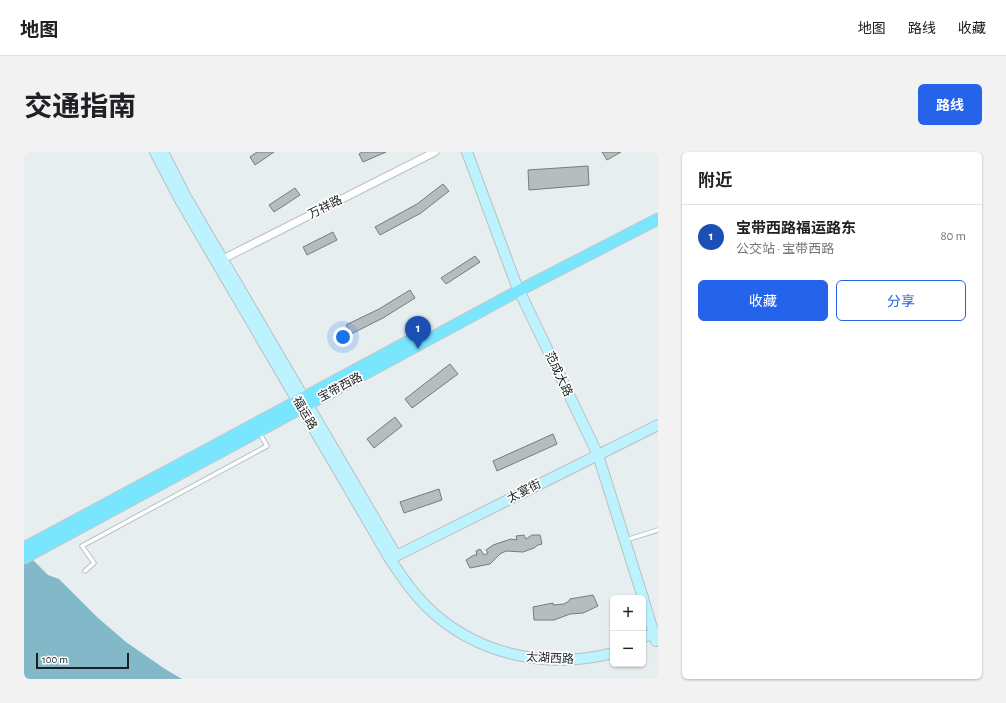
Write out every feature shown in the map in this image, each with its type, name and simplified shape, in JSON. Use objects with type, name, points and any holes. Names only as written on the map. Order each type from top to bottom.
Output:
[{"type":"main road","name":"福运路","points":[[155,152],[170,183],[219,260],[412,590],[434,614],[460,633],[488,643]]},
{"type":"main road","name":"福运路","points":[[163,152],[219,260]]},
{"type":"main road","name":"范成大路","points":[[467,152],[518,287],[598,455],[642,595]]},
{"type":"main road","name":"宝带西路","points":[[24,548],[226,443],[658,212]]},
{"type":"main road","name":"宝带西路","points":[[518,287],[658,219]]},
{"type":"main road","name":"宝带西路","points":[[24,558],[226,443],[258,430],[303,402]]},
{"type":"main road","name":"太宴街","points":[[393,557],[658,425]]},
{"type":"main road","name":"范成大路","points":[[646,606],[657,637]]},
{"type":"main road","points":[[646,637],[657,637]]},
{"type":"main road","points":[[646,643],[657,637]]},
{"type":"main road","name":"太湖西路","points":[[488,643],[548,653],[581,653],[610,647]]},
{"type":"main road","name":"太湖西路","points":[[488,643],[518,656],[547,660],[582,660],[610,654]]},
{"type":"street","name":"万祥路","points":[[219,260],[435,152]]},
{"type":"lane","points":[[85,571],[94,563],[82,546],[267,446],[258,430]]},
{"type":"lane","points":[[625,541],[658,530]]},
{"type":"water","points":[[24,548],[32,559],[48,575],[59,579],[97,617],[126,642],[182,679],[24,679]]},
{"type":"building","points":[[257,152],[274,152],[255,165],[250,157]]},
{"type":"building","points":[[362,152],[386,152],[363,162],[359,154]]},
{"type":"building","points":[[602,152],[621,152],[607,160]]},
{"type":"building","points":[[588,166],[589,185],[529,190],[528,170]]},
{"type":"building","points":[[443,184],[449,191],[421,213],[380,235],[375,227],[417,204]]},
{"type":"building","points":[[295,188],[300,195],[274,212],[269,205]]},
{"type":"building","points":[[333,232],[337,240],[307,255],[303,247]]},
{"type":"building","points":[[475,256],[480,262],[446,284],[441,278]]},
{"type":"building","points":[[410,290],[415,298],[383,318],[351,334],[346,325],[379,309]]},
{"type":"building","points":[[450,364],[458,374],[412,408],[405,399]]},
{"type":"building","points":[[395,417],[402,426],[374,448],[367,439]]},
{"type":"building","points":[[553,434],[557,444],[497,471],[493,461]]},
{"type":"building","points":[[439,489],[442,500],[404,513],[400,502]]},
{"type":"building","points":[[524,535],[526,539],[532,535],[540,535],[542,544],[523,552],[506,551],[500,554],[490,564],[470,568],[466,560],[474,555],[477,555],[476,551],[480,549],[484,555],[488,553],[486,550],[493,545],[511,539],[517,540],[516,536]]},
{"type":"building","points":[[593,595],[598,606],[583,613],[570,614],[554,620],[534,620],[533,607],[553,603],[553,605],[564,604],[570,599]]},
{"type":"place","name":"宝带西路福运路东","points":[[418,349]]}]
